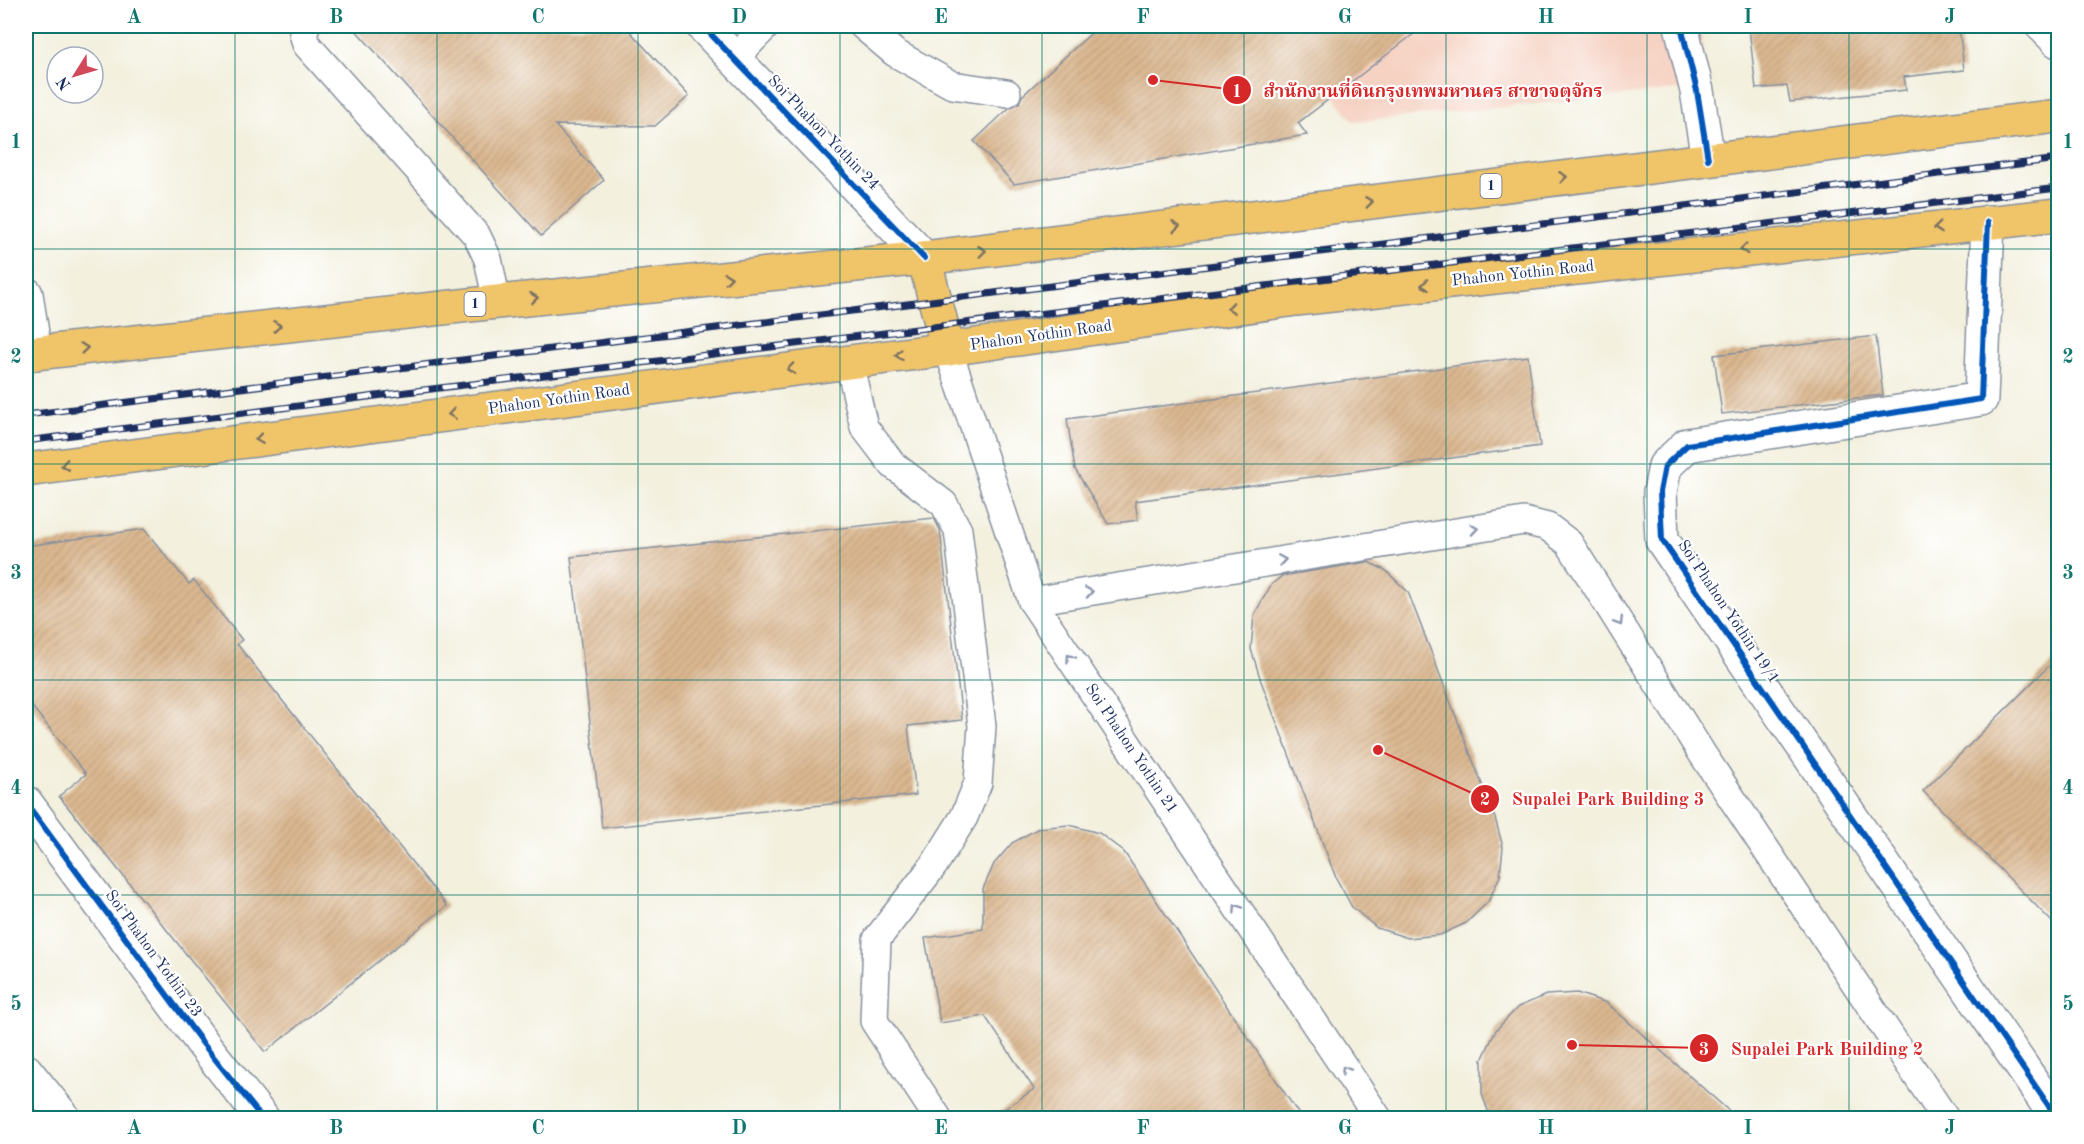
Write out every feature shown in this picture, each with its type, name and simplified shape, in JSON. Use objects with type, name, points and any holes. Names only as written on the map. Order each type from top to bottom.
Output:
[{"type":"main road","name":"1","points":[[30,354],[496,302],[924,258],[2058,117]]},
{"type":"main road","name":"Phahon Yothin Road","points":[[26,470],[948,349],[1296,299],[2058,215]]},
{"type":"main road","points":[[924,258],[948,349]]},
{"type":"street","name":"Soi Phahon Yothin 24","points":[[703,26],[924,258]]},
{"type":"street","points":[[1681,26],[1697,91],[1708,159]]},
{"type":"street","points":[[2043,26],[2058,41]]},
{"type":"street","name":"Soi Phahon Yothin 19/1","points":[[1988,222],[1981,399],[1687,445],[1665,466],[1660,492],[1662,540],[2057,1119]]},
{"type":"street","points":[[26,294],[30,354]]},
{"type":"street","name":"Soi Phahon Yothin 23","points":[[26,803],[204,1046],[262,1119]]},
{"type":"street","points":[[26,1071],[64,1119]]},
{"type":"lane","points":[[306,26],[303,33],[306,44],[477,236],[488,259],[496,302]]},
{"type":"lane","points":[[733,60],[766,26]]},
{"type":"lane","points":[[863,26],[895,53],[952,85],[1007,93]]},
{"type":"lane","name":"Soi Phahon Yothin 21","points":[[948,349],[1032,601],[1378,1119]]},
{"type":"lane","points":[[849,362],[864,427],[893,465],[944,504],[958,530],[981,714],[978,783],[964,817],[934,865],[877,939],[874,1022],[938,1119]]},
{"type":"lane","points":[[1032,601],[1524,521],[1548,527],[1569,543],[1710,765],[1945,1119]]},
{"type":"shaded area","points":[[1279,26],[1700,26],[1708,87],[1354,122]]},
{"type":"building","points":[[352,26],[625,26],[689,96],[655,126],[555,125],[604,180],[541,236]]},
{"type":"building","points":[[1099,26],[1424,26],[1298,123],[1307,135],[1014,184],[974,141],[1009,108],[1019,103],[1022,96]]},
{"type":"building","points":[[1959,26],[1964,70],[1904,77],[1906,90],[1790,102],[1787,86],[1756,89],[1749,28]]},
{"type":"building","points":[[1876,336],[1883,395],[1722,414],[1714,355]]},
{"type":"building","points":[[1528,356],[1540,446],[1135,501],[1138,520],[1108,524],[1075,469],[1067,419]]},
{"type":"building","points":[[934,518],[940,530],[962,720],[908,726],[916,795],[602,828],[571,557]]},
{"type":"building","points":[[144,529],[189,584],[194,580],[242,640],[237,644],[447,906],[265,1052],[59,796],[86,774],[26,699],[26,546]]},
{"type":"building","points":[[1368,562],[1385,570],[1408,592],[1495,818],[1503,847],[1500,876],[1488,902],[1466,923],[1440,935],[1408,938],[1377,928],[1352,907],[1336,878],[1251,649],[1254,615],[1271,585],[1282,576]]},
{"type":"building","points":[[2058,657],[2058,928],[1923,791]]},
{"type":"building","points":[[1069,825],[1099,833],[1124,852],[1302,1119],[990,1119],[1034,1089],[985,1016],[940,1023],[925,938],[983,929],[983,889],[994,864],[1012,843],[1039,828]]},
{"type":"building","points":[[1577,993],[1607,1003],[1738,1119],[1491,1119],[1482,1094],[1482,1060],[1496,1030],[1518,1007],[1546,995]]},
{"type":"railway","points":[[26,415],[2058,159]]},
{"type":"railway","points":[[26,441],[2058,188]]},
{"type":"cycle path","points":[[703,26],[924,258]]},
{"type":"cycle path","points":[[1681,26],[1697,91],[1708,159]]},
{"type":"cycle path","points":[[1988,222],[1981,399],[1687,445],[1665,466],[1660,492],[1662,540],[2057,1118]]},
{"type":"cycle path","points":[[26,803],[204,1045],[262,1118]]},
{"type":"place","name":"สำนักงานที่ดินกรุงเทพมหานคร สาขาจตุจักร","points":[[1153,80]]},
{"type":"place","name":"Supalei Park Building 3","points":[[1378,750]]},
{"type":"place","name":"Supalei Park Building 2","points":[[1572,1045]]}]
